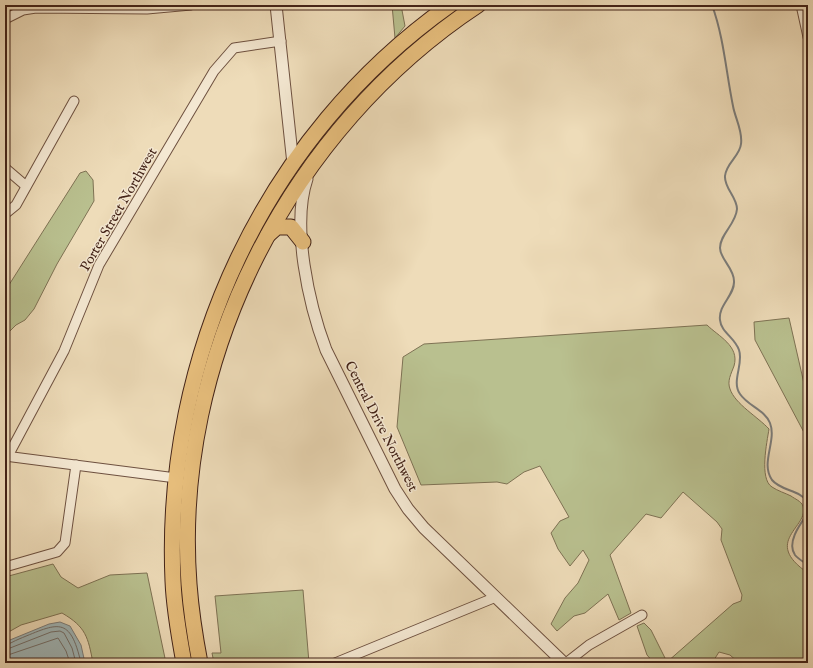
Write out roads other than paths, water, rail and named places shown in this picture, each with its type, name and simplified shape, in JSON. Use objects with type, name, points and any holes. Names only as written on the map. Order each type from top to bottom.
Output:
[{"type":"highway","points":[[184,663],[173,583],[172,549],[177,473],[192,385],[208,326],[244,242],[263,209],[293,164],[319,129],[347,96],[396,47],[450,5]]},
{"type":"highway","points":[[246,276],[267,235],[311,167],[340,128],[398,67],[478,5]]},
{"type":"highway","points":[[200,663],[193,626],[188,582],[188,524],[195,445],[207,389],[228,322],[258,240],[294,175],[293,164]]},
{"type":"highway","points":[[267,235],[277,227],[291,227],[302,242]]},
{"type":"highway","points":[[177,473],[192,475]]},
{"type":"street","points":[[5,19],[23,10],[36,8],[147,9],[191,5]]},
{"type":"street","points":[[276,5],[293,164]]},
{"type":"street","points":[[801,5],[808,37]]},
{"type":"street","name":"Porter Street Northwest","points":[[6,456],[64,351],[99,265],[214,71],[234,48],[281,41]]},
{"type":"street","points":[[5,214],[16,205],[74,101]]},
{"type":"street","name":"Central Drive Northwest","points":[[311,167],[302,192],[302,242],[309,295],[326,350],[395,489],[424,528],[565,663]]},
{"type":"street","points":[[5,168],[26,186]]},
{"type":"street","points":[[6,456],[76,465],[177,473]]},
{"type":"street","points":[[5,567],[57,552],[65,542],[76,465]]},
{"type":"street","points":[[335,663],[496,597]]},
{"type":"street","points":[[565,663],[589,645],[642,615]]},
{"type":"water","points":[[60,622],[70,626],[81,645],[85,663],[5,663],[5,642],[49,624]]},
{"type":"waterway","points":[[712,5],[719,30],[734,111],[740,129],[741,139],[740,148],[728,167],[725,176],[726,185],[735,200],[737,209],[734,219],[725,233],[720,248],[722,256],[732,272],[734,281],[732,291],[721,310],[720,320],[725,332],[739,350],[740,361],[737,384],[740,394],[747,402],[760,411],[770,423],[772,437],[768,466],[772,480],[776,484],[805,498],[808,502]]},
{"type":"waterway","points":[[808,513],[796,533],[792,544],[795,555],[808,565]]}]
